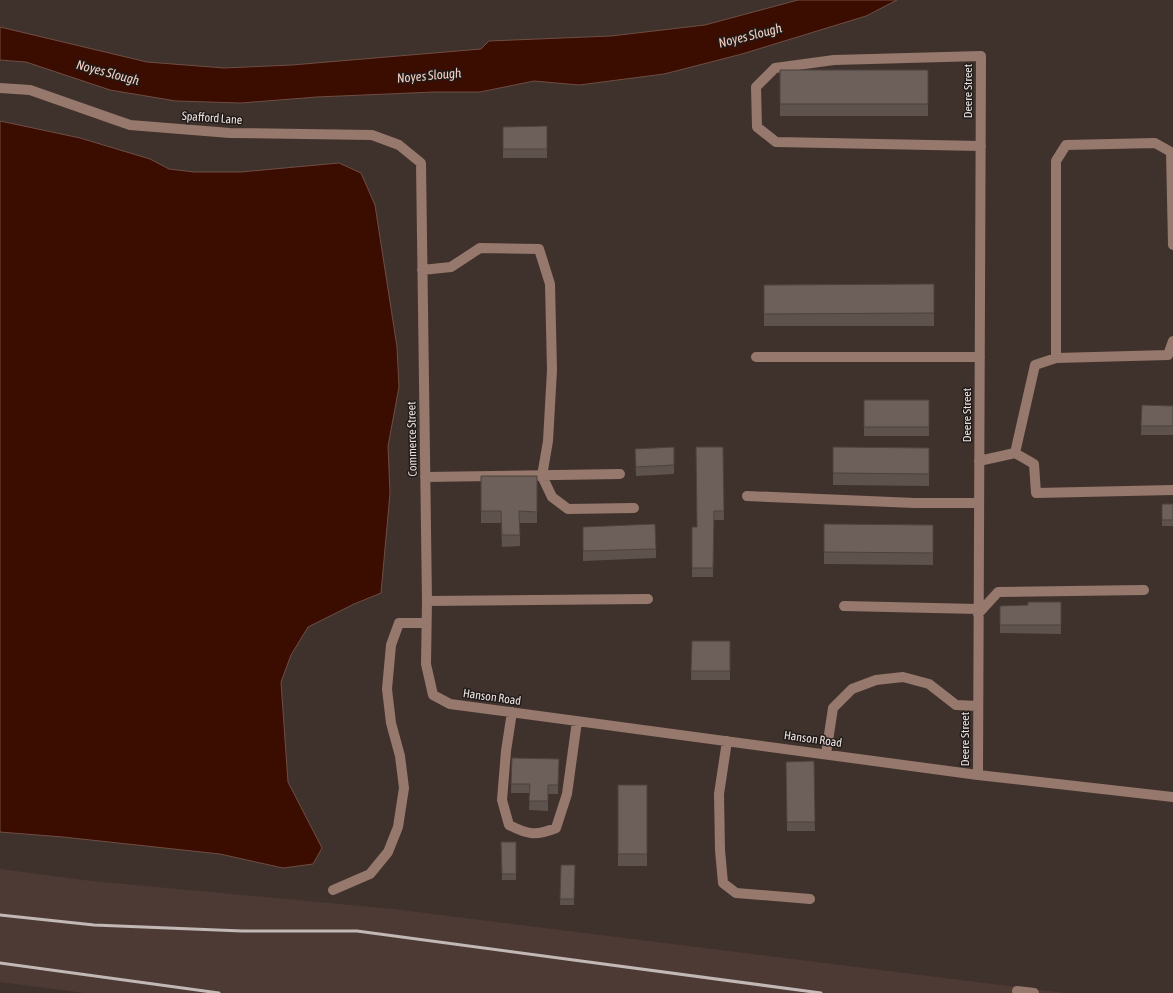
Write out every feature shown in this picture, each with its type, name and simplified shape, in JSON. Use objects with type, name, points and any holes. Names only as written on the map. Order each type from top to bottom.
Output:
[{"type":"street","name":"Deere Street","points":[[978,775],[978,611],[980,357],[981,146],[981,56],[826,61],[775,68],[756,87],[758,127],[776,142],[981,146]]},
{"type":"street","name":"Spafford Lane","points":[[0,88],[30,90],[130,125],[230,133],[372,135],[399,145],[421,162]]},
{"type":"street","points":[[1056,358],[1056,161],[1066,145],[1155,143],[1171,152],[1173,245]]},
{"type":"street","name":"Commerce Street","points":[[421,162],[427,601],[426,664],[433,695],[450,704]]},
{"type":"street","points":[[422,270],[451,267],[480,248],[540,249],[550,284],[552,370],[548,441],[542,476],[552,497],[568,509],[634,508]]},
{"type":"street","points":[[1015,453],[1035,365],[1056,358],[1168,355],[1173,341]]},
{"type":"street","points":[[756,357],[980,357]]},
{"type":"street","points":[[979,461],[1015,453],[1034,464],[1036,493],[1173,490]]},
{"type":"street","points":[[425,478],[620,474]]},
{"type":"street","points":[[747,496],[915,503],[979,503]]},
{"type":"street","points":[[844,606],[978,611],[998,592],[1144,590]]},
{"type":"street","points":[[427,601],[648,599]]},
{"type":"street","points":[[333,890],[370,874],[388,852],[398,827],[404,788],[400,756],[391,723],[387,689],[391,645],[400,623],[426,623]]},
{"type":"street","points":[[826,754],[833,708],[852,689],[876,680],[903,677],[929,684],[956,705],[978,706]]},
{"type":"street","name":"Hanson Road","points":[[450,704],[978,775],[1173,797]]},
{"type":"street","points":[[512,712],[506,751],[502,800],[509,825],[525,834],[542,834],[556,828],[567,794],[577,721]]},
{"type":"street","points":[[728,741],[719,794],[720,850],[723,883],[736,893],[810,899]]},
{"type":"street","points":[[1017,991],[1034,993]]},
{"type":"shaded area","points":[[0,869],[91,881],[393,909],[1065,993],[85,993],[0,982]]},
{"type":"water","name":"Noyes Slough","points":[[798,0],[897,0],[866,16],[742,54],[664,74],[579,85],[534,81],[480,92],[434,92],[317,97],[241,103],[176,101],[110,90],[26,62],[0,60],[0,27],[147,62],[224,68],[292,65],[481,49],[489,41],[611,36],[705,25]]},
{"type":"water","points":[[0,121],[80,138],[150,159],[169,169],[194,172],[241,172],[339,163],[361,173],[375,205],[397,347],[399,387],[388,446],[390,493],[381,593],[354,604],[308,627],[291,655],[281,682],[288,782],[322,848],[313,864],[283,868],[220,854],[63,837],[0,832]]},
{"type":"building","points":[[780,70],[928,70],[928,104],[780,104]]},
{"type":"building","points":[[547,126],[547,149],[503,149],[503,127]]},
{"type":"building","points":[[934,284],[934,313],[764,314],[764,285]]},
{"type":"building","points":[[864,400],[929,400],[929,427],[864,427]]},
{"type":"building","points":[[1142,405],[1173,406],[1173,426],[1141,426]]},
{"type":"building","points":[[674,447],[674,465],[636,467],[635,449]]},
{"type":"building","points":[[696,447],[723,447],[724,511],[714,511],[713,568],[692,568],[692,527],[697,527]]},
{"type":"building","points":[[833,447],[929,448],[929,474],[833,473]]},
{"type":"building","points":[[481,476],[537,476],[537,512],[519,511],[520,535],[502,535],[501,511],[481,511]]},
{"type":"building","points":[[1162,504],[1173,504],[1173,520],[1162,520]]},
{"type":"building","points":[[655,524],[656,549],[583,551],[583,527]]},
{"type":"building","points":[[824,524],[933,525],[933,553],[824,552]]},
{"type":"building","points":[[1028,602],[1061,602],[1061,625],[1000,625],[1000,606],[1028,605]]},
{"type":"building","points":[[692,641],[730,641],[730,671],[691,671]]},
{"type":"building","points":[[512,758],[559,759],[558,785],[548,785],[548,801],[529,801],[530,784],[511,784]]},
{"type":"building","points":[[814,761],[815,822],[787,822],[786,762]]},
{"type":"building","points":[[618,785],[647,785],[647,854],[618,854]]},
{"type":"building","points":[[501,842],[516,842],[516,874],[502,874]]},
{"type":"building","points":[[561,865],[575,865],[574,899],[560,899]]},
{"type":"railway","points":[[0,915],[94,925],[242,931],[357,931],[821,993]]},
{"type":"railway","points":[[0,963],[219,993]]}]
